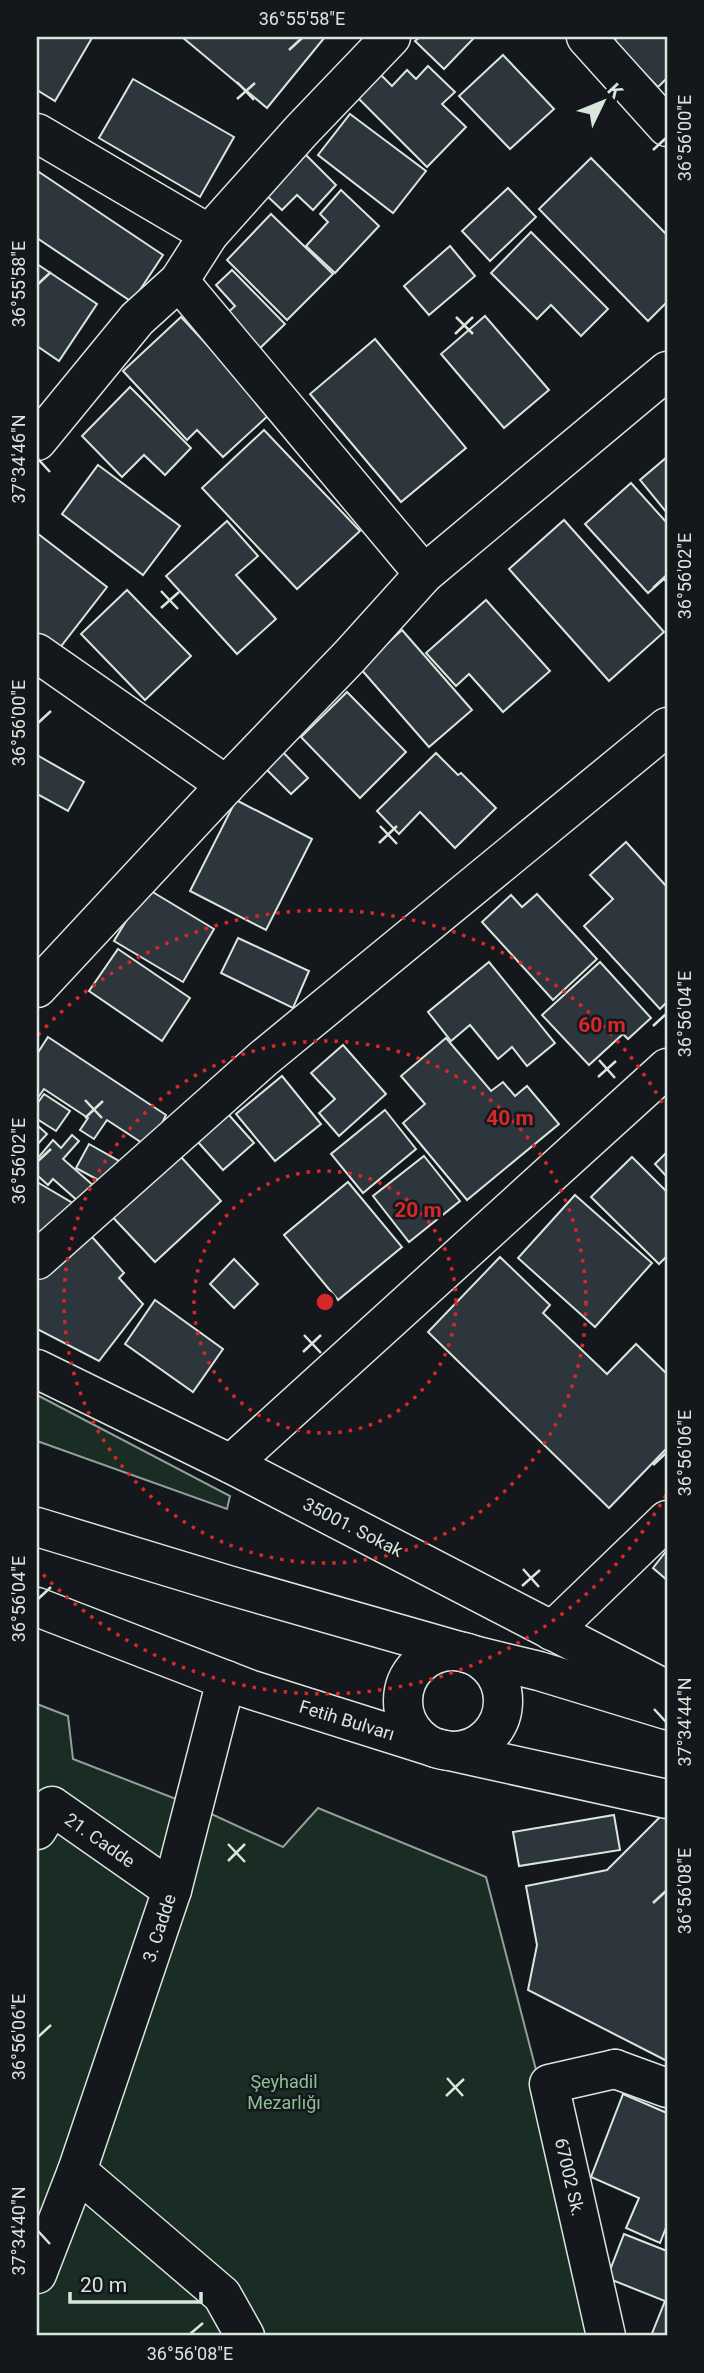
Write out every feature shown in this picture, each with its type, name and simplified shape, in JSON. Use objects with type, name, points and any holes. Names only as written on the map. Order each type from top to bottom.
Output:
[{"type":"street","points":[[37,441],[137,319],[179,281],[209,234],[301,131],[391,37]]},
{"type":"street","points":[[586,37],[667,127]]},
{"type":"street","points":[[37,132],[209,234]]},
{"type":"street","points":[[179,281],[424,574]]},
{"type":"street","points":[[37,988],[424,574],[667,372]]},
{"type":"street","points":[[37,653],[226,785]]},
{"type":"street","points":[[37,1261],[264,1058],[667,727]]},
{"type":"street","points":[[231,1464],[667,1068]]},
{"type":"street","name":"35001. Sokak","points":[[37,1369],[231,1464],[667,1690]]},
{"type":"street","points":[[552,1631],[667,1520]]},
{"type":"street","points":[[37,1527],[473,1655],[487,1664],[500,1686],[502,1711],[496,1727],[485,1740],[470,1748],[453,1751],[436,1748],[422,1740],[411,1728],[405,1714],[403,1698],[406,1682],[414,1669],[426,1658],[442,1652],[457,1651],[473,1655],[539,1671],[667,1710]]},
{"type":"street","name":"Fetih Bulvarı","points":[[37,1607],[226,1680],[436,1748],[667,1799]]},
{"type":"street","name":"3. Cadde","points":[[37,2274],[77,2171],[172,1890],[226,1680]]},
{"type":"street","name":"21. Cadde","points":[[37,1830],[52,1806],[172,1890]]},
{"type":"street","name":"67002 Sk.","points":[[606,2336],[549,2084],[615,2069],[667,2088]]},
{"type":"street","points":[[77,2171],[222,2295],[245,2336]]},
{"type":"green space","points":[[37,1395],[230,1496],[227,1509],[37,1441]]},
{"type":"green space","name":"Şeyhadil Mezarlığı","points":[[37,1704],[68,1716],[73,1759],[194,1806],[283,1847],[318,1808],[486,1877],[605,2336],[37,2336]]},
{"type":"building","points":[[37,37],[92,38],[55,101],[37,90]]},
{"type":"building","points":[[182,37],[325,37],[267,108]]},
{"type":"building","points":[[420,37],[473,39],[444,69],[415,41]]},
{"type":"building","points":[[618,37],[667,37],[667,78],[658,87],[613,41]]},
{"type":"building","points":[[503,55],[554,109],[510,149],[459,96]]},
{"type":"building","points":[[428,66],[455,92],[442,104],[466,127],[427,167],[356,96],[379,73],[392,86],[407,70],[416,79]]},
{"type":"building","points":[[133,79],[234,137],[200,197],[99,138]]},
{"type":"building","points":[[350,114],[426,171],[393,213],[318,155]]},
{"type":"building","points":[[305,154],[336,185],[313,210],[297,195],[282,210],[266,195]]},
{"type":"building","points":[[591,158],[667,235],[667,302],[648,321],[539,209]]},
{"type":"building","points":[[39,172],[163,255],[132,302],[37,238]]},
{"type":"building","points":[[508,188],[536,217],[490,261],[462,231]]},
{"type":"building","points":[[341,190],[379,226],[335,273],[306,246],[328,222],[320,214]]},
{"type":"building","points":[[271,214],[333,274],[287,320],[227,260]]},
{"type":"building","points":[[531,232],[608,309],[581,336],[551,305],[537,319],[491,273]]},
{"type":"building","points":[[450,246],[475,276],[429,315],[404,286]]},
{"type":"building","points":[[37,264],[97,304],[59,361],[37,346]]},
{"type":"building","points":[[232,270],[285,324],[254,354],[221,319],[235,306],[216,285]]},
{"type":"building","points":[[485,316],[549,390],[504,428],[441,354]]},
{"type":"building","points":[[181,317],[271,413],[223,457],[197,430],[187,440],[123,371]]},
{"type":"building","points":[[375,339],[466,448],[401,502],[310,394]]},
{"type":"building","points":[[130,387],[191,448],[165,475],[144,455],[122,477],[82,436]]},
{"type":"building","points":[[264,430],[360,531],[297,589],[202,488]]},
{"type":"building","points":[[667,457],[667,513],[640,480]]},
{"type":"building","points":[[98,465],[180,526],[143,575],[62,514]]},
{"type":"building","points":[[631,483],[667,523],[667,583],[664,579],[648,593],[585,524]]},
{"type":"building","points":[[564,520],[664,632],[609,681],[509,569]]},
{"type":"building","points":[[227,521],[258,556],[236,575],[276,619],[237,654],[166,576]]},
{"type":"building","points":[[37,533],[107,587],[55,654],[37,640]]},
{"type":"building","points":[[127,590],[191,656],[145,700],[81,634]]},
{"type":"building","points":[[486,600],[550,671],[503,712],[469,674],[456,686],[426,653]]},
{"type":"building","points":[[402,630],[472,710],[429,747],[360,668]]},
{"type":"building","points":[[347,692],[406,752],[360,798],[301,737]]},
{"type":"building","points":[[274,743],[308,778],[291,794],[257,760]]},
{"type":"building","points":[[436,753],[458,775],[461,773],[496,808],[455,848],[420,812],[399,834],[377,811]]},
{"type":"building","points":[[37,755],[84,782],[68,811],[37,794]]},
{"type":"building","points":[[236,800],[312,839],[266,930],[190,891]]},
{"type":"building","points":[[626,842],[667,887],[667,1002],[660,1009],[584,926],[613,899],[590,875]]},
{"type":"building","points":[[146,888],[214,929],[183,982],[114,941]]},
{"type":"building","points":[[537,894],[597,959],[553,1000],[482,922],[511,895],[522,907]]},
{"type":"building","points":[[238,938],[309,971],[293,1008],[221,973]]},
{"type":"building","points":[[118,949],[190,998],[162,1041],[89,991]]},
{"type":"building","points":[[489,962],[555,1043],[527,1066],[512,1047],[498,1059],[470,1025],[451,1041],[428,1012]]},
{"type":"building","points":[[600,962],[651,1018],[628,1039],[623,1034],[589,1065],[542,1015]]},
{"type":"building","points":[[48,1037],[166,1115],[150,1148],[107,1120],[94,1139],[80,1130],[88,1118],[44,1089],[37,1099],[37,1054]]},
{"type":"building","points":[[446,1038],[491,1091],[503,1082],[515,1096],[527,1086],[559,1124],[467,1200],[403,1123],[425,1104],[401,1076]]},
{"type":"building","points":[[343,1045],[386,1094],[339,1136],[319,1113],[335,1099],[311,1073]]},
{"type":"building","points":[[282,1076],[321,1124],[275,1161],[236,1114]]},
{"type":"building","points":[[44,1094],[70,1111],[56,1131],[37,1119],[37,1104]]},
{"type":"building","points":[[220,1105],[254,1143],[223,1170],[189,1132]]},
{"type":"building","points":[[385,1110],[416,1149],[363,1193],[331,1154]]},
{"type":"building","points":[[37,1125],[47,1134],[37,1145]]},
{"type":"building","points":[[72,1135],[79,1141],[63,1159],[102,1193],[87,1209],[53,1179],[48,1185],[37,1175],[37,1159],[53,1140],[61,1148]]},
{"type":"building","points":[[89,1144],[126,1165],[113,1188],[76,1168]]},
{"type":"building","points":[[172,1147],[221,1201],[155,1262],[105,1209]]},
{"type":"building","points":[[667,1152],[667,1177],[655,1164]]},
{"type":"building","points":[[424,1156],[460,1201],[409,1242],[373,1196]]},
{"type":"building","points":[[632,1157],[667,1192],[667,1256],[659,1264],[591,1197]]},
{"type":"building","points":[[37,1182],[81,1208],[37,1247]]},
{"type":"building","points":[[348,1182],[402,1247],[338,1300],[284,1235]]},
{"type":"building","points":[[575,1195],[652,1263],[595,1327],[518,1258]]},
{"type":"building","points":[[85,1229],[124,1273],[119,1278],[143,1304],[99,1361],[37,1329],[37,1273]]},
{"type":"building","points":[[500,1257],[550,1305],[543,1313],[607,1374],[636,1344],[667,1374],[667,1448],[609,1508],[428,1332]]},
{"type":"building","points":[[234,1259],[258,1284],[234,1308],[210,1284]]},
{"type":"building","points":[[155,1300],[223,1349],[193,1392],[125,1344]]},
{"type":"building","points":[[667,1550],[667,1580],[653,1568]]},
{"type":"building","points":[[664,1813],[667,1816],[667,2061],[528,1990],[537,1945],[526,1886],[607,1870]]},
{"type":"building","points":[[614,1815],[620,1850],[519,1866],[513,1832]]},
{"type":"building","points":[[623,2094],[667,2113],[667,2225],[660,2243],[626,2228],[639,2198],[591,2177]]},
{"type":"building","points":[[624,2234],[667,2251],[667,2336],[651,2336],[665,2301],[607,2278]]}]
